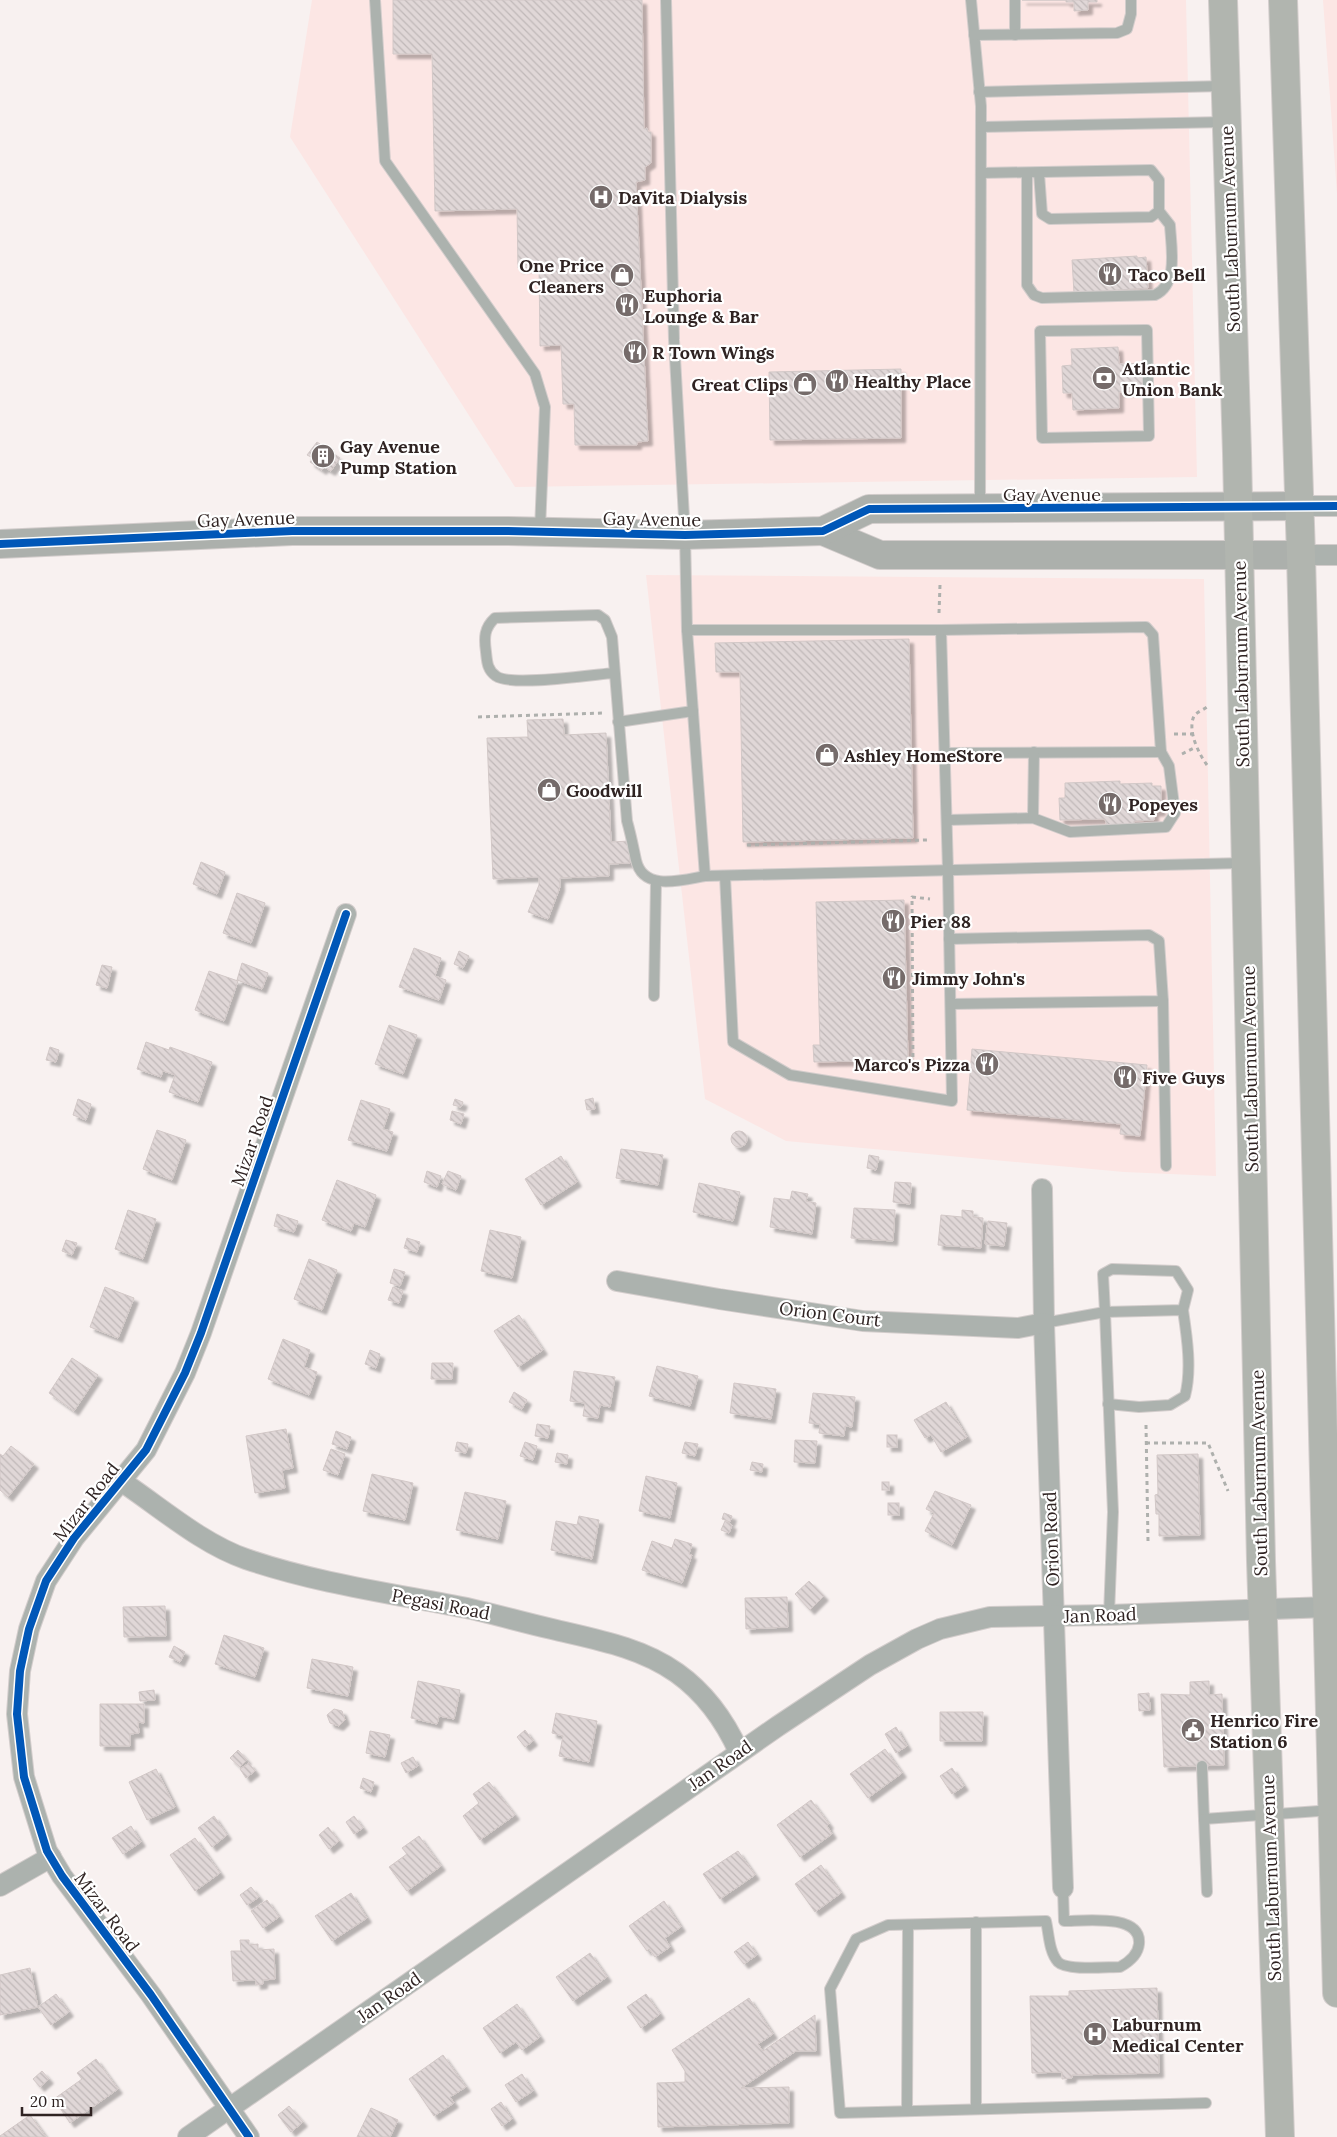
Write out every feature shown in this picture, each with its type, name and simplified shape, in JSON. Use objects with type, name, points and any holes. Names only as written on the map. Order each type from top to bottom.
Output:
[{"type":"main road","name":"South Laburnum Avenue","points":[[1223,0],[1239,508],[1245,863],[1263,1610],[1280,2137]]},
{"type":"main road","points":[[1283,0],[1334,1606],[1328,1670],[1334,1810],[1337,1993]]},
{"type":"street","name":"Gay Avenue","points":[[0,544],[292,531],[540,532],[685,535],[823,531],[869,509],[1239,508],[1299,506]]},
{"type":"street","points":[[1299,506],[1337,506]]},
{"type":"street","name":"Gay Avenue","points":[[823,531],[880,555],[1301,555]]},
{"type":"street","points":[[1301,555],[1337,555]]},
{"type":"street","name":"Mizar Road","points":[[249,2137],[151,1995],[62,1876],[51,1857],[34,1815],[24,1777],[17,1714],[20,1670],[29,1629],[46,1582],[74,1538],[146,1450],[185,1373],[201,1333],[346,914]]},
{"type":"street","name":"Orion Road","points":[[1042,1189],[1044,1323],[1063,1888]]},
{"type":"street","name":"Orion Court","points":[[617,1281],[719,1299],[863,1320],[1018,1328],[1044,1323]]},
{"type":"street","name":"Pegasi Road","points":[[121,1481],[207,1540],[244,1558],[292,1574],[471,1609],[608,1643],[652,1659],[676,1672],[700,1692],[713,1707],[739,1752]]},
{"type":"street","name":"Jan Road","points":[[188,2137],[739,1752],[870,1665],[916,1639],[940,1629],[990,1617],[1109,1615],[1334,1606]]},
{"type":"street","points":[[0,1886],[51,1857]]},
{"type":"lane","points":[[375,0],[385,161],[535,374],[544,407],[540,532]]},
{"type":"lane","points":[[666,0],[674,340],[685,535],[687,630],[705,876]]},
{"type":"lane","points":[[971,0],[981,127],[980,509]]},
{"type":"lane","points":[[1015,0],[1016,34]]},
{"type":"lane","points":[[974,35],[1117,33],[1127,29],[1131,14],[1131,0]]},
{"type":"lane","points":[[979,92],[1225,86]]},
{"type":"lane","points":[[981,127],[1226,122]]},
{"type":"lane","points":[[981,173],[1151,170],[1159,180],[1159,211],[1170,225],[1171,277],[1162,292],[1155,295],[1042,298],[1034,295],[1027,285],[1028,173]]},
{"type":"lane","points":[[1039,173],[1042,214],[1050,219],[1150,217],[1159,211]]},
{"type":"lane","points":[[1147,330],[1149,436],[1042,438],[1040,331],[1147,330]]},
{"type":"lane","points":[[613,673],[512,682],[496,676],[487,666],[484,636],[488,624],[495,618],[598,615],[605,620],[612,637],[613,673],[627,821],[634,844],[636,862],[644,875],[656,881],[668,882],[705,876],[1245,863]]},
{"type":"lane","points":[[687,630],[941,630],[1146,627],[1153,635],[1160,752],[1169,766],[1175,813],[1166,827],[1070,832],[1055,828],[1033,818],[947,820]]},
{"type":"lane","points":[[725,876],[733,1042],[790,1075],[952,1101],[950,939],[941,630]]},
{"type":"lane","points":[[618,722],[693,712]]},
{"type":"lane","points":[[1033,818],[1034,752]]},
{"type":"lane","points":[[945,753],[1160,752]]},
{"type":"lane","points":[[654,996],[656,881]]},
{"type":"lane","points":[[950,939],[1149,935],[1159,941],[1163,1001],[1166,1166]]},
{"type":"lane","points":[[951,1004],[1163,1001]]},
{"type":"lane","points":[[1108,1404],[1139,1407],[1170,1405],[1184,1396],[1188,1383],[1186,1328],[1183,1310],[1188,1290],[1176,1271],[1112,1269],[1104,1274],[1108,1404],[1112,1512],[1109,1615]]},
{"type":"lane","points":[[1044,1323],[1105,1312],[1183,1310]]},
{"type":"lane","points":[[1202,1766],[1207,1892]]},
{"type":"lane","points":[[1204,1819],[1334,1810]]},
{"type":"lane","points":[[1063,1888],[1064,1920]]},
{"type":"lane","points":[[1046,1921],[1053,1952],[1058,1962],[1066,1967],[1120,1967],[1128,1963],[1139,1945],[1138,1936],[1134,1929],[1122,1922],[1064,1920],[908,1924],[888,1926],[856,1939],[830,1989],[840,2113],[1206,2102]]},
{"type":"lane","points":[[976,1922],[976,2109]]},
{"type":"lane","points":[[907,2111],[908,1924]]},
{"type":"path","points":[[939,613],[940,585]]},
{"type":"path","points":[[1207,707],[1194,716],[1196,747],[1207,765]]},
{"type":"path","points":[[478,717],[606,713]]},
{"type":"path","points":[[1182,754],[1196,747]]},
{"type":"path","points":[[747,845],[927,840]]},
{"type":"path","points":[[914,1074],[912,897],[930,899]]},
{"type":"path","points":[[1146,1425],[1148,1541]]},
{"type":"path","points":[[1146,1443],[1208,1443],[1228,1491]]},
{"type":"shaded area","points":[[312,0],[1186,0],[1197,477],[515,487],[290,137]]},
{"type":"shaded area","points":[[1323,0],[1337,0],[1337,194]]},
{"type":"shaded area","points":[[646,575],[1204,579],[1216,1176],[1124,1172],[786,1141],[705,1099]]},
{"type":"building","points":[[393,0],[642,0],[644,129],[647,128],[648,132],[651,132],[651,163],[645,167],[645,180],[636,182],[648,441],[637,442],[637,445],[575,445],[574,404],[563,404],[561,345],[540,346],[539,267],[518,268],[517,209],[435,211],[432,54],[393,54]]},
{"type":"building","points":[[1066,0],[1097,0],[1097,2],[1088,2],[1088,10],[1074,11],[1074,2],[1066,2]]},
{"type":"building","name":"Taco Bell","points":[[1137,256],[1137,258],[1146,257],[1148,288],[1074,293],[1072,260]]},
{"type":"building","name":"Atlantic Union Bank","points":[[1118,347],[1119,364],[1145,363],[1146,391],[1119,392],[1119,408],[1073,410],[1072,393],[1063,393],[1062,366],[1072,365],[1071,349]]},
{"type":"building","points":[[901,369],[901,438],[770,440],[769,372]]},
{"type":"building","name":"Gay Avenue Pump Station","points":[[317,442],[340,458],[331,471],[324,467],[322,470],[310,462],[313,458],[307,455]]},
{"type":"building","name":"Ashley HomeStore","points":[[909,639],[913,838],[743,842],[740,672],[716,672],[715,643]]},
{"type":"building","name":"Goodwill","points":[[563,719],[564,735],[606,733],[611,842],[629,841],[630,863],[609,864],[609,876],[560,878],[560,887],[548,919],[528,912],[539,885],[539,877],[493,879],[487,738],[528,737],[527,720]]},
{"type":"building","name":"Popeyes","points":[[1120,781],[1120,784],[1152,783],[1152,786],[1161,786],[1161,811],[1154,812],[1154,820],[1134,821],[1134,825],[1107,826],[1105,819],[1060,820],[1059,798],[1065,798],[1065,783]]},
{"type":"building","points":[[201,862],[225,872],[217,894],[193,884]]},
{"type":"building","points":[[237,893],[265,903],[251,943],[223,933]]},
{"type":"building","points":[[904,900],[908,1060],[814,1062],[813,1045],[820,1045],[816,902]]},
{"type":"building","points":[[414,948],[441,958],[435,976],[446,980],[439,1000],[399,987]]},
{"type":"building","points":[[459,951],[469,956],[463,968],[454,964]]},
{"type":"building","points":[[242,963],[268,973],[262,989],[237,980]]},
{"type":"building","points":[[102,965],[112,967],[107,988],[96,985]]},
{"type":"building","points":[[209,971],[238,981],[224,1021],[195,1010]]},
{"type":"building","points":[[389,1025],[417,1035],[403,1074],[375,1064]]},
{"type":"building","points":[[146,1042],[169,1050],[170,1047],[212,1062],[198,1102],[169,1092],[175,1075],[163,1071],[161,1077],[137,1069]]},
{"type":"building","points":[[50,1047],[59,1050],[56,1062],[46,1060]]},
{"type":"building","points":[[972,1049],[1147,1065],[1140,1136],[1120,1134],[1121,1124],[967,1110]]},
{"type":"building","points":[[593,1098],[595,1109],[587,1110],[585,1100]]},
{"type":"building","points":[[78,1099],[91,1104],[86,1120],[73,1115]]},
{"type":"building","points":[[455,1099],[463,1102],[461,1107],[453,1105]]},
{"type":"building","points":[[361,1100],[390,1109],[383,1129],[393,1132],[387,1151],[348,1140]]},
{"type":"building","points":[[452,1111],[464,1114],[461,1124],[450,1120]]},
{"type":"building","points":[[157,1130],[186,1140],[172,1180],[143,1169]]},
{"type":"building","points":[[739,1131],[745,1133],[747,1139],[745,1145],[739,1147],[733,1145],[731,1139],[733,1133]]},
{"type":"building","points":[[621,1149],[663,1155],[658,1185],[616,1178]]},
{"type":"building","points":[[869,1155],[879,1157],[876,1170],[867,1168]]},
{"type":"building","points":[[561,1156],[577,1182],[541,1205],[525,1179]]},
{"type":"building","points":[[427,1171],[441,1176],[437,1187],[424,1182]]},
{"type":"building","points":[[448,1171],[461,1176],[456,1190],[442,1184]]},
{"type":"building","points":[[337,1180],[376,1195],[365,1227],[354,1223],[351,1231],[322,1220]]},
{"type":"building","points":[[895,1182],[911,1183],[910,1204],[893,1202]]},
{"type":"building","points":[[699,1183],[740,1192],[733,1221],[693,1212]]},
{"type":"building","points":[[792,1191],[808,1194],[806,1201],[816,1203],[812,1234],[770,1227],[774,1198],[790,1200]]},
{"type":"building","points":[[854,1208],[895,1210],[893,1241],[851,1238]]},
{"type":"building","points":[[128,1210],[156,1219],[143,1259],[115,1249]]},
{"type":"building","points":[[962,1210],[973,1211],[973,1217],[983,1218],[981,1248],[938,1245],[941,1215],[962,1217]]},
{"type":"building","points":[[277,1214],[298,1221],[294,1232],[274,1226]]},
{"type":"building","points":[[988,1221],[1007,1223],[1004,1246],[985,1244]]},
{"type":"building","points":[[490,1230],[521,1237],[512,1278],[481,1271]]},
{"type":"building","points":[[407,1238],[420,1242],[417,1252],[404,1248]]},
{"type":"building","points":[[66,1240],[77,1243],[72,1255],[62,1251]]},
{"type":"building","points":[[309,1259],[337,1270],[322,1310],[294,1299]]},
{"type":"building","points":[[394,1269],[405,1272],[400,1286],[390,1283]]},
{"type":"building","points":[[105,1287],[134,1298],[118,1338],[90,1327]]},
{"type":"building","points":[[393,1287],[403,1291],[399,1303],[388,1300]]},
{"type":"building","points":[[519,1315],[543,1350],[518,1367],[494,1331]]},
{"type":"building","points":[[283,1339],[310,1350],[304,1367],[317,1372],[309,1395],[268,1379]]},
{"type":"building","points":[[370,1350],[380,1354],[376,1368],[365,1364]]},
{"type":"building","points":[[72,1358],[98,1375],[74,1411],[49,1393]]},
{"type":"building","points":[[432,1363],[453,1363],[452,1379],[431,1379]]},
{"type":"building","points":[[657,1366],[698,1376],[690,1406],[649,1396]]},
{"type":"building","points":[[574,1371],[615,1377],[610,1407],[600,1405],[598,1418],[583,1416],[585,1403],[570,1401]]},
{"type":"building","points":[[734,1383],[776,1389],[771,1419],[730,1413]]},
{"type":"building","points":[[514,1392],[527,1400],[522,1409],[509,1402]]},
{"type":"building","points":[[813,1393],[855,1397],[852,1427],[845,1426],[844,1436],[819,1433],[820,1424],[809,1423]]},
{"type":"building","points":[[946,1402],[967,1437],[941,1452],[931,1435],[925,1438],[914,1420]]},
{"type":"building","points":[[537,1424],[550,1426],[548,1438],[535,1436]]},
{"type":"building","points":[[286,1429],[293,1468],[282,1470],[285,1488],[255,1493],[246,1436]]},
{"type":"building","points":[[336,1431],[351,1437],[347,1449],[332,1444]]},
{"type":"building","points":[[887,1435],[897,1435],[897,1447],[887,1447]]},
{"type":"building","points":[[795,1440],[817,1441],[815,1463],[794,1462]]},
{"type":"building","points":[[457,1442],[468,1444],[466,1453],[455,1451]]},
{"type":"building","points":[[525,1442],[537,1446],[533,1460],[520,1456]]},
{"type":"building","points":[[685,1442],[698,1444],[695,1456],[682,1453]]},
{"type":"building","points":[[11,1446],[34,1464],[8,1497],[0,1490],[0,1454],[3,1456]]},
{"type":"building","points":[[331,1449],[345,1454],[338,1475],[323,1470]]},
{"type":"building","points":[[557,1453],[568,1455],[567,1464],[555,1462]]},
{"type":"building","points":[[1198,1454],[1200,1535],[1159,1536],[1159,1514],[1156,1514],[1155,1495],[1158,1494],[1157,1455]]},
{"type":"building","points":[[752,1462],[763,1464],[762,1472],[750,1470]]},
{"type":"building","points":[[372,1474],[413,1483],[405,1520],[363,1511]]},
{"type":"building","points":[[646,1476],[677,1483],[670,1518],[639,1511]]},
{"type":"building","points":[[882,1482],[889,1482],[889,1490],[882,1490]]},
{"type":"building","points":[[935,1491],[971,1505],[952,1545],[925,1531],[934,1513],[926,1509]]},
{"type":"building","points":[[465,1492],[506,1501],[498,1539],[456,1530]]},
{"type":"building","points":[[888,1503],[899,1503],[899,1515],[888,1515]]},
{"type":"building","points":[[724,1513],[732,1516],[730,1522],[722,1519]]},
{"type":"building","points":[[579,1516],[599,1520],[592,1559],[551,1550],[556,1521],[577,1525]]},
{"type":"building","points":[[725,1521],[732,1525],[729,1533],[721,1530]]},
{"type":"building","points":[[675,1539],[692,1544],[689,1554],[692,1555],[682,1583],[642,1570],[652,1541],[672,1548]]},
{"type":"building","points":[[809,1581],[824,1596],[810,1610],[795,1594]]},
{"type":"building","points":[[787,1597],[788,1627],[746,1629],[745,1598]]},
{"type":"building","points":[[165,1606],[166,1636],[124,1637],[123,1607]]},
{"type":"building","points":[[224,1635],[264,1648],[255,1677],[215,1664]]},
{"type":"building","points":[[174,1646],[185,1652],[180,1662],[169,1657]]},
{"type":"building","points":[[312,1659],[353,1667],[348,1696],[307,1688]]},
{"type":"building","points":[[418,1681],[460,1690],[454,1719],[439,1716],[437,1724],[411,1718]]},
{"type":"building","name":"Henrico Fire Station 6","points":[[1209,1681],[1209,1695],[1222,1694],[1224,1765],[1164,1767],[1161,1694],[1190,1695],[1190,1682]]},
{"type":"building","points":[[154,1690],[155,1700],[140,1701],[139,1692]]},
{"type":"building","points":[[1149,1693],[1150,1710],[1139,1711],[1138,1694]]},
{"type":"building","points":[[100,1704],[144,1704],[144,1723],[138,1722],[139,1733],[130,1734],[130,1746],[100,1746]]},
{"type":"building","points":[[334,1709],[342,1711],[345,1720],[339,1726],[330,1723],[327,1715]]},
{"type":"building","points":[[940,1712],[983,1712],[982,1741],[940,1741]]},
{"type":"building","points":[[556,1713],[597,1721],[589,1762],[559,1756],[563,1736],[552,1733]]},
{"type":"building","points":[[896,1727],[907,1746],[896,1753],[885,1734]]},
{"type":"building","points":[[525,1730],[533,1741],[525,1747],[517,1737]]},
{"type":"building","points":[[370,1731],[390,1735],[385,1757],[366,1753]]},
{"type":"building","points":[[885,1749],[902,1773],[868,1798],[850,1774]]},
{"type":"building","points":[[238,1750],[247,1760],[240,1767],[230,1758]]},
{"type":"building","points":[[413,1757],[418,1766],[406,1773],[401,1763]]},
{"type":"building","points":[[249,1763],[255,1771],[246,1778],[240,1769]]},
{"type":"building","points":[[952,1768],[964,1786],[952,1794],[940,1776]]},
{"type":"building","points":[[156,1769],[175,1807],[147,1820],[129,1782]]},
{"type":"building","points":[[363,1778],[374,1782],[371,1792],[360,1788]]},
{"type":"building","points":[[489,1782],[515,1815],[480,1840],[463,1816],[479,1803],[473,1794]]},
{"type":"building","points":[[811,1800],[829,1824],[827,1826],[832,1834],[800,1857],[777,1825]]},
{"type":"building","points":[[214,1816],[227,1835],[212,1847],[198,1828]]},
{"type":"building","points":[[354,1816],[363,1828],[354,1834],[346,1822]]},
{"type":"building","points":[[131,1826],[141,1842],[123,1854],[112,1838]]},
{"type":"building","points":[[328,1827],[339,1841],[329,1849],[319,1835]]},
{"type":"building","points":[[419,1836],[441,1866],[407,1891],[389,1867],[407,1854],[402,1848]]},
{"type":"building","points":[[195,1838],[220,1873],[195,1891],[170,1855]]},
{"type":"building","points":[[738,1851],[755,1875],[720,1899],[703,1874]]},
{"type":"building","points":[[821,1865],[841,1893],[815,1912],[795,1884]]},
{"type":"building","points":[[251,1887],[259,1897],[247,1905],[240,1895]]},
{"type":"building","points":[[351,1893],[367,1918],[332,1941],[315,1916]]},
{"type":"building","points":[[267,1900],[279,1917],[263,1928],[251,1911]]},
{"type":"building","points":[[664,1901],[681,1927],[665,1938],[670,1947],[655,1957],[649,1949],[647,1951],[629,1926]]},
{"type":"building","points":[[240,1940],[249,1940],[249,1945],[258,1944],[258,1950],[274,1949],[275,1979],[263,1980],[263,1984],[256,1985],[256,1980],[233,1981],[231,1951],[241,1951]]},
{"type":"building","points":[[748,1942],[757,1955],[744,1964],[734,1952]]},
{"type":"building","points":[[590,1953],[607,1977],[573,2001],[556,1977]]},
{"type":"building","points":[[30,1968],[38,2007],[0,2015],[0,1975]]},
{"type":"building","name":"Laburnum Medical Center","points":[[1157,1988],[1159,2073],[1072,2075],[1072,2078],[1062,2079],[1062,2072],[1032,2073],[1030,1996],[1069,1996],[1069,1991]]},
{"type":"building","points":[[56,1994],[69,2012],[51,2025],[38,2007]]},
{"type":"building","points":[[646,1994],[660,2014],[641,2028],[627,2007]]},
{"type":"building","points":[[749,1998],[773,2034],[758,2044],[763,2051],[815,2015],[816,2051],[796,2051],[741,2088],[789,2087],[789,2123],[658,2127],[657,2083],[685,2082],[685,2071],[672,2050]]},
{"type":"building","points":[[517,2004],[540,2037],[522,2050],[516,2042],[500,2053],[483,2028]]},
{"type":"building","points":[[443,2055],[466,2087],[450,2097],[454,2103],[434,2116],[409,2079]]},
{"type":"building","points":[[96,2059],[118,2089],[70,2123],[54,2099],[82,2079],[77,2073]]},
{"type":"building","points":[[42,2071],[49,2079],[40,2087],[33,2079]]},
{"type":"building","points":[[522,2074],[533,2091],[516,2102],[505,2085]]},
{"type":"building","points":[[501,2102],[512,2119],[502,2126],[491,2109]]},
{"type":"building","points":[[289,2106],[303,2122],[291,2132],[278,2115]]},
{"type":"building","points":[[371,2108],[398,2120],[390,2137],[357,2137]]},
{"type":"building","points":[[30,2115],[46,2137],[0,2137],[0,2136]]},
{"type":"cycle path","points":[[0,544],[292,531],[508,531],[685,535],[823,531],[869,509],[1337,506]]},
{"type":"cycle path","points":[[249,2137],[151,1995],[62,1876],[47,1851],[24,1777],[17,1714],[20,1671],[29,1629],[46,1581],[74,1538],[146,1450],[185,1373],[201,1333],[346,914]]},
{"type":"place","name":"DaVita Dialysis","points":[[601,197]]},
{"type":"place","name":"Taco Bell","points":[[1110,274]]},
{"type":"place","name":"One Price Cleaners","points":[[622,275]]},
{"type":"place","name":"Euphoria Lounge & Bar","points":[[627,305]]},
{"type":"place","name":"R Town Wings","points":[[635,352]]},
{"type":"place","name":"Atlantic Union Bank","points":[[1104,378]]},
{"type":"place","name":"Healthy Place","points":[[837,381]]},
{"type":"place","name":"Great Clips","points":[[805,384]]},
{"type":"place","name":"Gay Avenue Pump Station","points":[[323,456]]},
{"type":"place","name":"Ashley HomeStore","points":[[827,755]]},
{"type":"place","name":"Goodwill","points":[[549,790]]},
{"type":"place","name":"Popeyes","points":[[1110,804]]},
{"type":"place","name":"Pier 88","points":[[893,921]]},
{"type":"place","name":"Jimmy John's","points":[[894,978]]},
{"type":"place","name":"Marco's Pizza","points":[[987,1064]]},
{"type":"place","name":"Five Guys","points":[[1125,1077]]},
{"type":"place","name":"Henrico Fire Station 6","points":[[1193,1730]]},
{"type":"place","name":"Laburnum Medical Center","points":[[1095,2034]]}]
